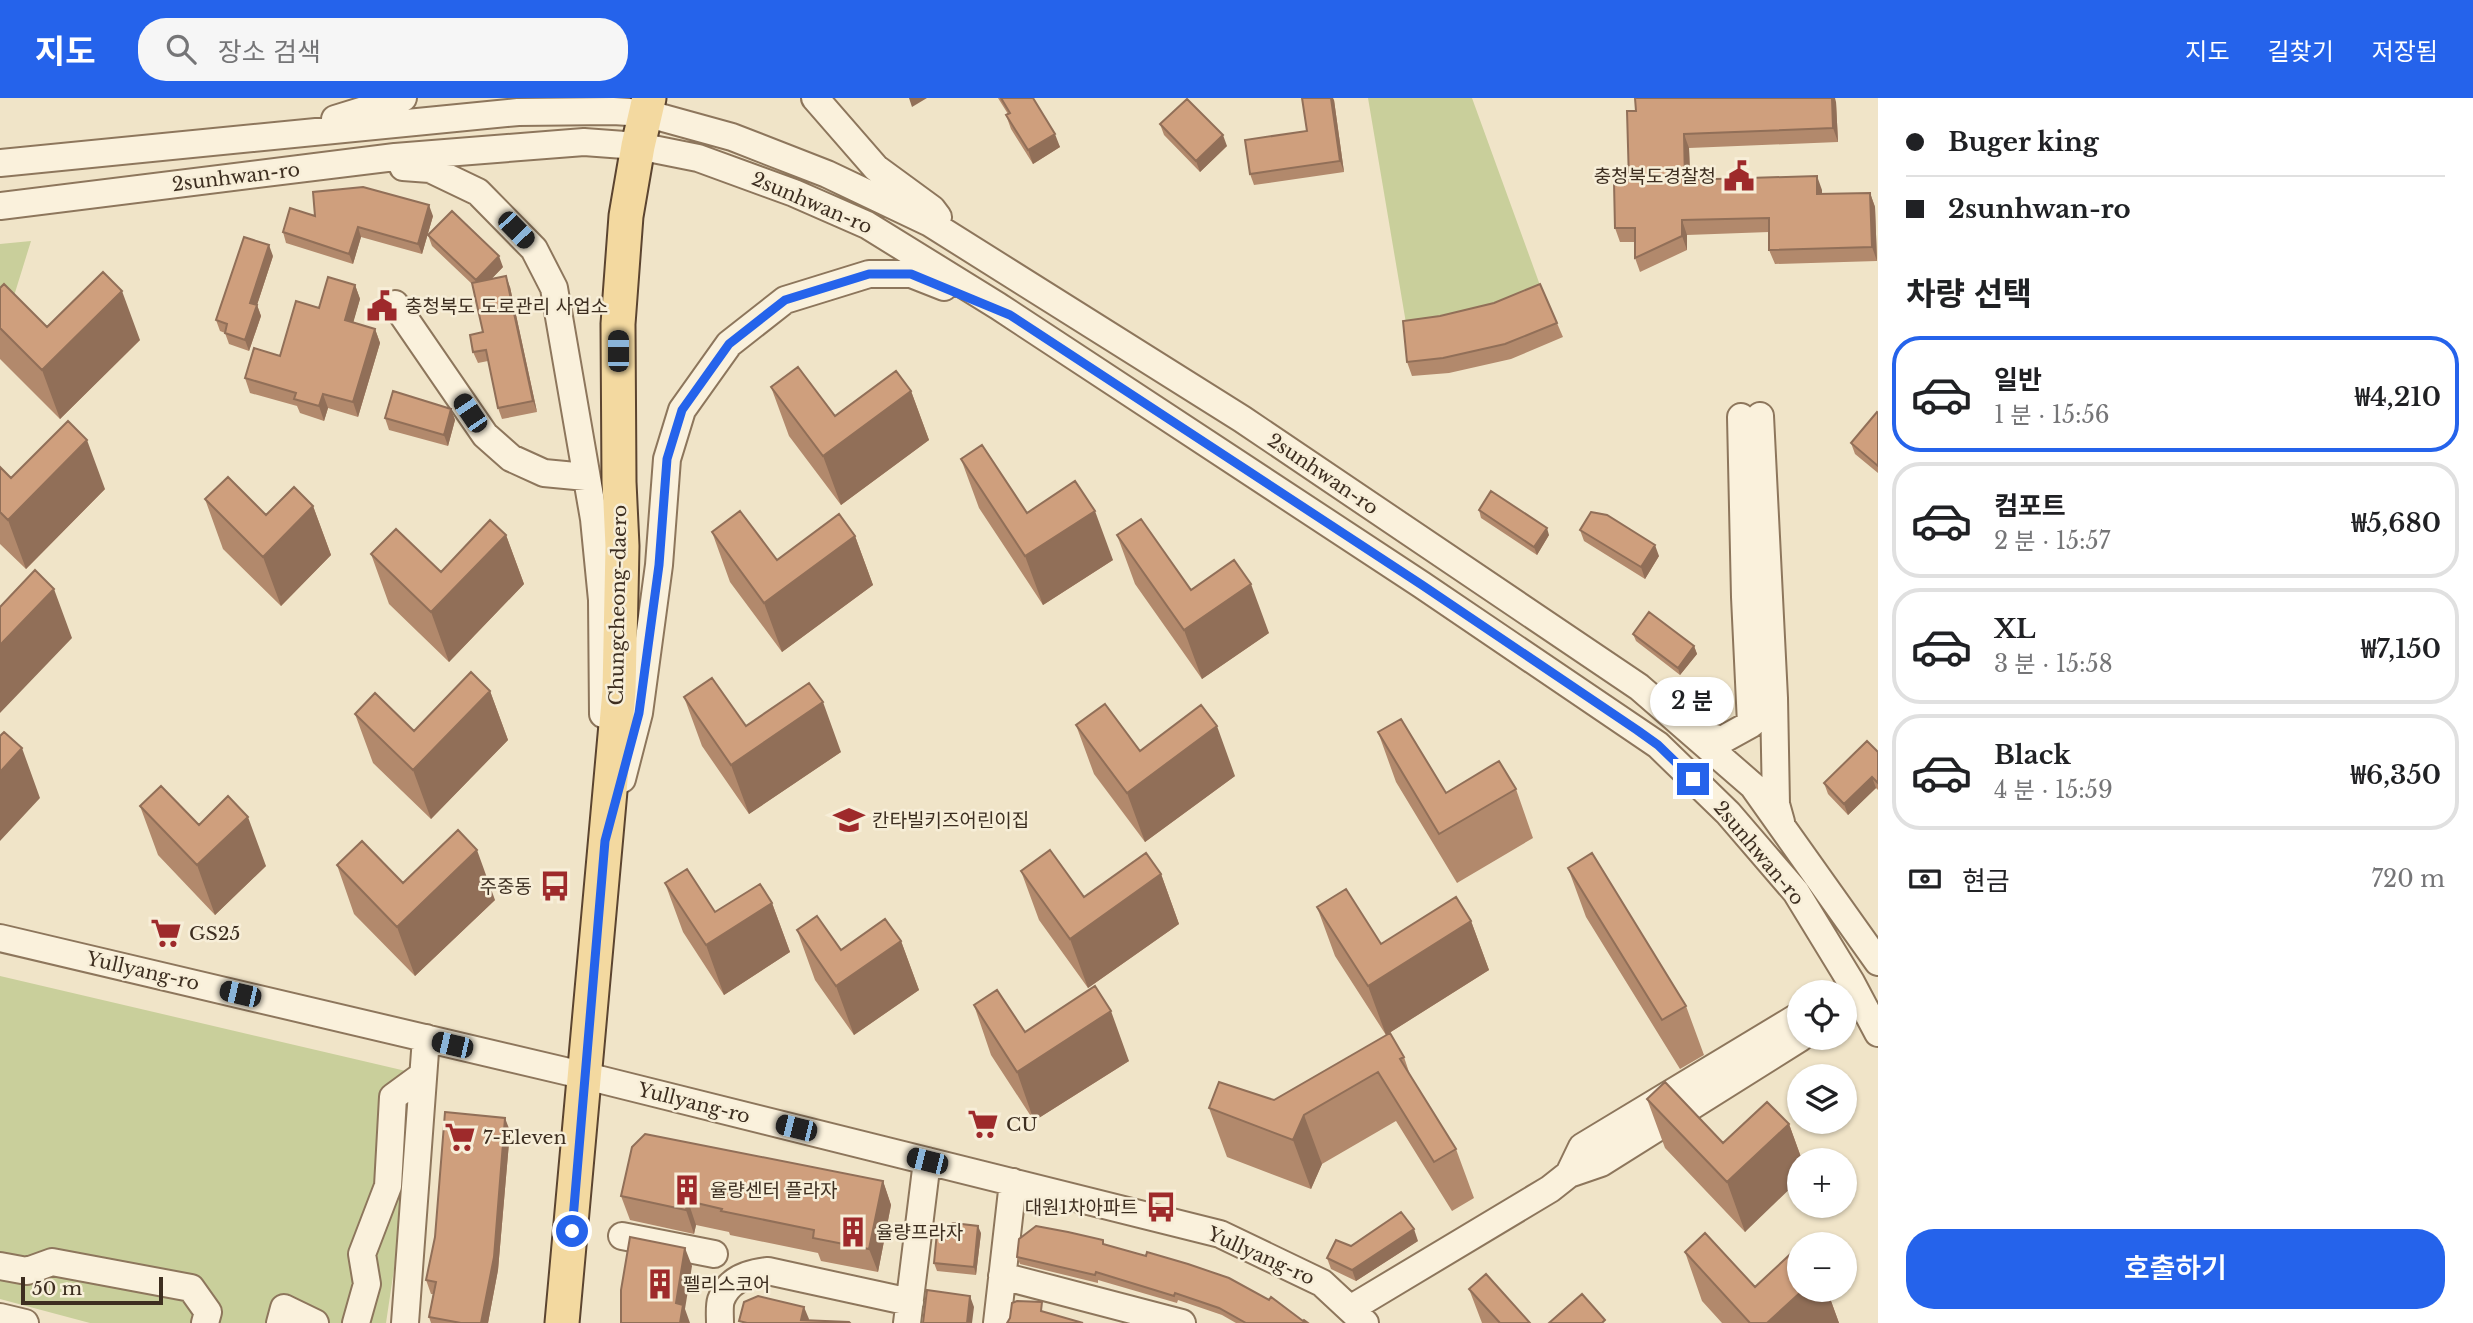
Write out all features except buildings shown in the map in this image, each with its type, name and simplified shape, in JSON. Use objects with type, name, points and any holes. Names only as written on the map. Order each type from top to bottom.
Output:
[{"type":"main road","name":"Chungcheong-daero","points":[[562,1323],[619,691],[622,546],[618,324],[626,216],[647,106]]},
{"type":"street","points":[[260,137],[403,98]]},
{"type":"street","points":[[815,98],[876,168],[932,209],[954,238]]},
{"type":"street","name":"2sunhwan-ro","points":[[0,163],[518,112],[612,111],[647,106],[827,174],[930,223],[1242,419],[1639,687],[1753,786],[1878,962]]},
{"type":"street","name":"2sunhwan-ro","points":[[0,206],[395,157],[584,142],[638,146],[698,158],[794,192],[867,225],[1010,315],[1433,592],[1658,745],[1728,813],[1796,892],[1851,982],[1878,1033]]},
{"type":"street","points":[[346,163],[430,169],[478,192],[534,249],[554,288],[594,519],[602,600],[605,841]]},
{"type":"street","points":[[605,841],[639,713],[659,565],[667,459],[682,410],[729,344],[785,300],[869,274],[911,274],[1010,315]]},
{"type":"street","points":[[395,304],[485,435],[511,458],[544,473],[586,477]]},
{"type":"street","points":[[1692,732],[1722,740],[1751,724],[1745,597],[1751,417],[1773,685],[1776,804],[1783,827]]},
{"type":"street","name":"Yullyang-ro","points":[[0,938],[586,1076],[1220,1234],[1322,1283],[1358,1316]]},
{"type":"street","points":[[1569,1174],[1582,1147],[1787,1023]]},
{"type":"street","points":[[405,1323],[426,1038]]},
{"type":"street","points":[[1358,1316],[1569,1174],[1601,1163],[1787,1046]]},
{"type":"street","points":[[356,1323],[367,1284],[362,1254],[388,1186],[393,1097],[423,1075]]},
{"type":"street","points":[[719,1323],[721,1300],[732,1283],[748,1273],[768,1270],[908,1313],[927,1161]]},
{"type":"street","points":[[997,1323],[1013,1182]]},
{"type":"street","points":[[622,1236],[714,1254]]},
{"type":"street","points":[[0,1266],[27,1272],[52,1262],[191,1288],[208,1312],[205,1323]]},
{"type":"street","points":[[1002,1276],[1182,1323]]},
{"type":"street","points":[[280,1323],[284,1308],[315,1323]]},
{"type":"street","points":[[0,1317],[25,1323]]},
{"type":"green space","points":[[1368,98],[1472,98],[1545,299],[1408,335]]},
{"type":"green space","points":[[31,241],[0,341],[0,244]]},
{"type":"green space","points":[[0,976],[423,1075],[386,1323],[90,1323],[0,1299]]},
{"type":"place","name":"충청북도경찰청","points":[[1739,176]]},
{"type":"place","name":"충청북도 도로관리 사업소","points":[[382,306]]},
{"type":"place","name":"칸타빌키즈어린이집","points":[[849,820]]},
{"type":"place","name":"주중동","points":[[555,886]]},
{"type":"place","name":"GS25","points":[[166,933]]},
{"type":"place","name":"CU","points":[[983,1124]]},
{"type":"place","name":"7-Eleven","points":[[460,1137]]},
{"type":"place","name":"율량센터 플라자","points":[[687,1190]]},
{"type":"place","name":"대원1차아파트","points":[[1161,1207]]},
{"type":"place","name":"율량프라자","points":[[853,1232]]},
{"type":"place","name":"펠리스코어","points":[[660,1284]]},
{"type":"route","points":[[572,1231],[605,841],[639,713],[659,565],[667,459],[682,410],[729,344],[785,300],[869,274],[911,274],[1010,315],[1422,585],[1637,730],[1658,745],[1693,779]]}]
